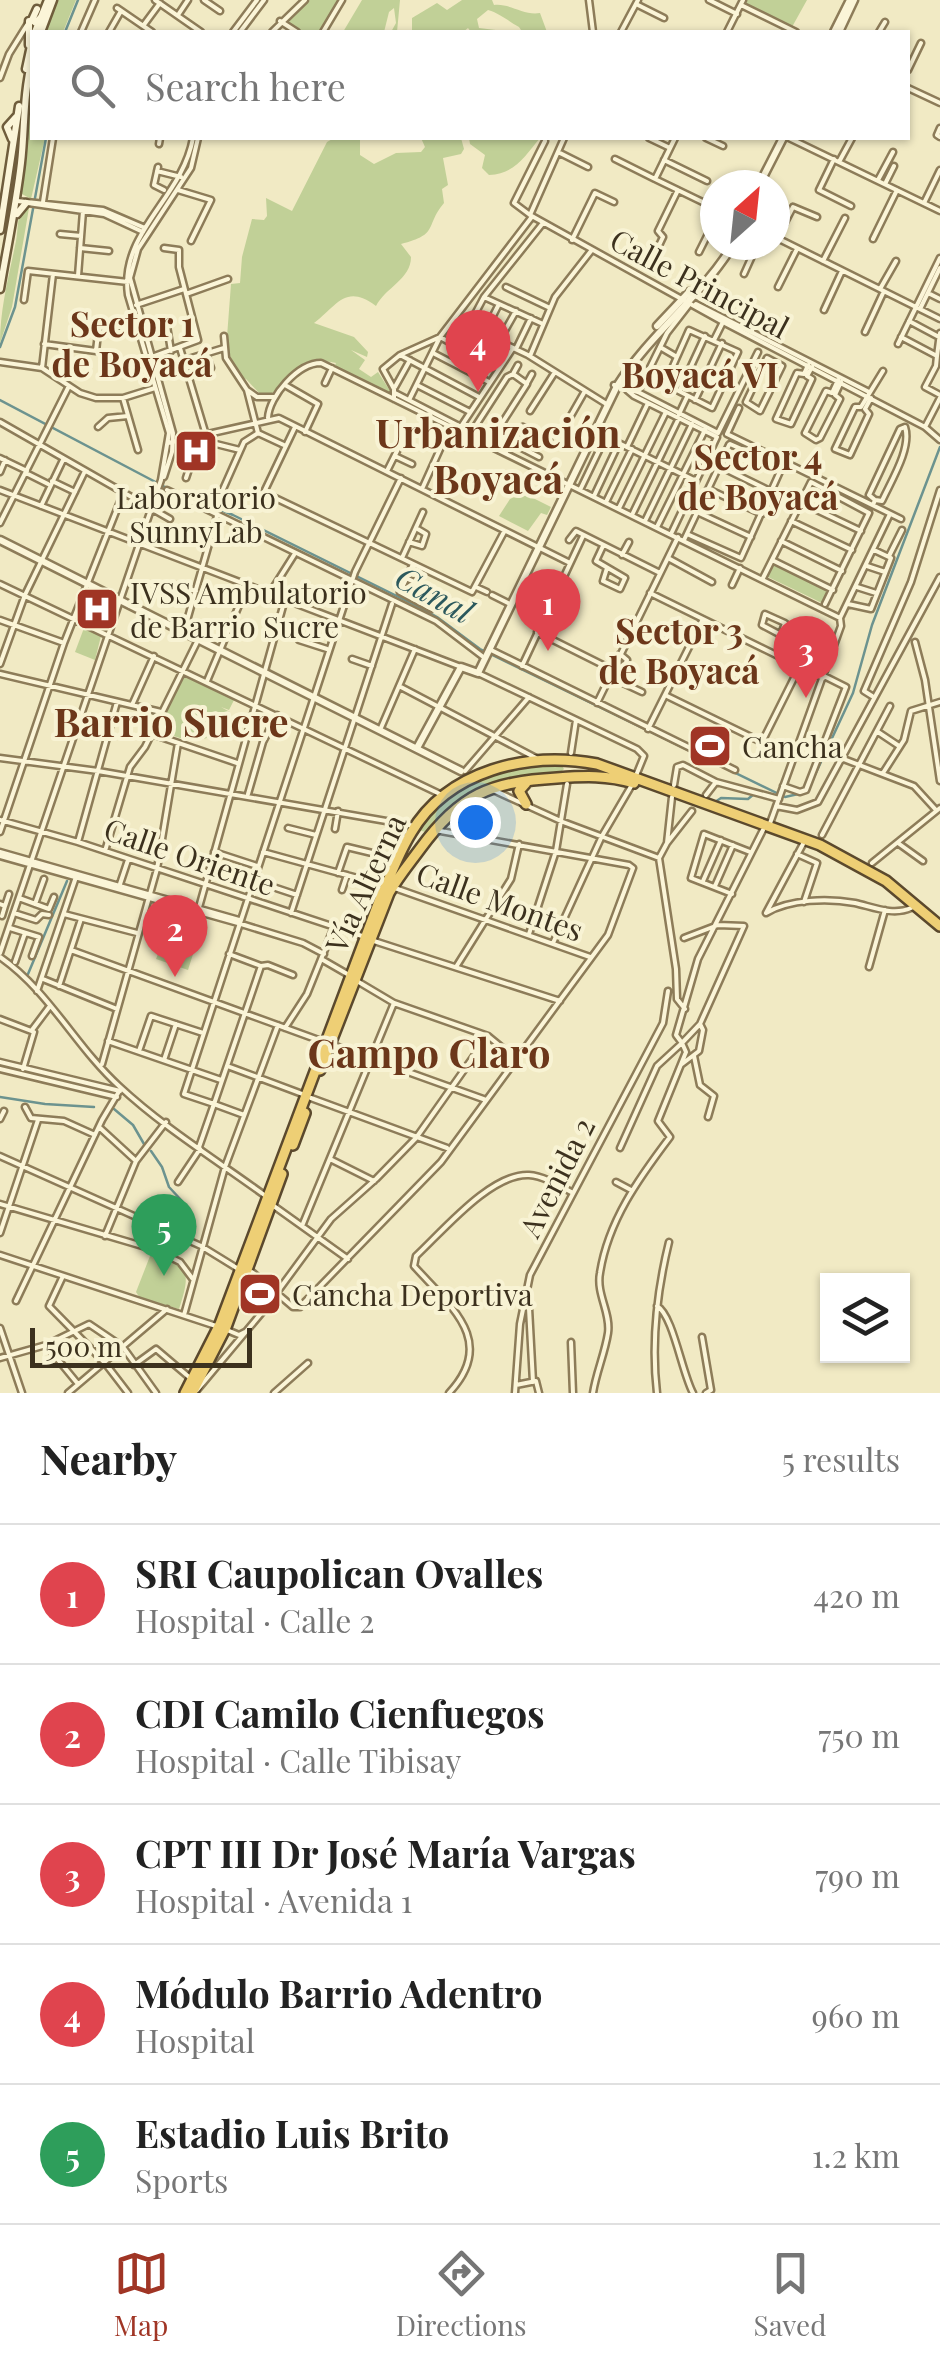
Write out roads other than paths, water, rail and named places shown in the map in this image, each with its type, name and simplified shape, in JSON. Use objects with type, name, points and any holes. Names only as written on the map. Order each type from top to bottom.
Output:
[{"type":"highway","name":"Vía Alterna","points":[[190,1393],[225,1329],[327,1043],[399,859],[415,826],[446,792],[489,770],[554,760],[596,764],[672,797],[766,828],[800,849],[861,872],[912,908],[940,935]]},
{"type":"highway","points":[[554,760],[566,768],[562,776],[555,778]]},
{"type":"highway","points":[[446,792],[460,780],[463,771],[489,770]]},
{"type":"highway","name":"Vía Alterna","points":[[389,886],[458,806],[490,788],[591,775],[634,780],[858,864],[936,917],[940,926]]},
{"type":"highway","points":[[526,804],[519,791],[532,780]]},
{"type":"highway","points":[[415,826],[420,835],[432,833]]},
{"type":"highway","name":"Vía Alterna","points":[[190,1393],[193,1380],[225,1329],[240,1270],[269,1200]]},
{"type":"street","points":[[0,78],[12,49],[48,0]]},
{"type":"street","points":[[39,30],[48,0]]},
{"type":"street","points":[[82,30],[95,0]]},
{"type":"street","points":[[178,16],[188,0]]},
{"type":"street","points":[[204,0],[220,11]]},
{"type":"street","points":[[214,7],[220,0]]},
{"type":"street","points":[[238,30],[261,0]]},
{"type":"street","points":[[288,0],[295,8]]},
{"type":"street","points":[[273,30],[305,0]]},
{"type":"street","points":[[324,30],[342,0]]},
{"type":"street","points":[[589,0],[592,30]]},
{"type":"street","points":[[710,0],[737,14]]},
{"type":"street","points":[[837,30],[852,0]]},
{"type":"street","points":[[143,26],[158,2],[198,30]]},
{"type":"street","points":[[623,30],[636,2],[664,18]]},
{"type":"street","points":[[728,30],[742,3],[792,30]]},
{"type":"street","points":[[110,30],[119,9],[149,30]]},
{"type":"street","points":[[38,13],[38,30]]},
{"type":"street","points":[[0,230],[30,51],[30,21]]},
{"type":"street","points":[[280,21],[294,30]]},
{"type":"street","points":[[880,30],[884,22]]},
{"type":"street","points":[[910,66],[921,43]]},
{"type":"street","points":[[0,45],[12,49]]},
{"type":"street","points":[[6,180],[10,198],[15,195],[18,182],[30,72]]},
{"type":"street","points":[[910,89],[940,104]]},
{"type":"street","points":[[12,142],[4,126],[18,112]]},
{"type":"street","points":[[940,128],[940,137]]},
{"type":"street","points":[[40,203],[54,140]]},
{"type":"street","points":[[146,231],[178,190],[195,140]]},
{"type":"street","points":[[531,216],[514,203],[545,140]]},
{"type":"street","points":[[409,400],[440,337],[531,216],[563,140]]},
{"type":"street","points":[[653,140],[670,148]]},
{"type":"street","points":[[655,179],[674,140]]},
{"type":"street","points":[[710,140],[723,146]]},
{"type":"street","points":[[769,170],[785,140]]},
{"type":"street","points":[[791,140],[940,211]]},
{"type":"street","points":[[806,146],[809,140]]},
{"type":"street","points":[[851,140],[819,190],[851,206]]},
{"type":"street","points":[[558,152],[588,167]]},
{"type":"street","points":[[878,180],[893,152]]},
{"type":"street","points":[[191,159],[128,263],[128,282],[171,443],[161,483],[0,956],[50,1005],[121,1090],[348,1260]]},
{"type":"street","points":[[615,159],[700,201]]},
{"type":"street","points":[[664,160],[700,178]]},
{"type":"street","points":[[885,184],[894,166]]},
{"type":"street","points":[[164,190],[154,186],[157,169],[181,176]]},
{"type":"street","points":[[924,203],[940,170]]},
{"type":"street","points":[[18,182],[25,202]]},
{"type":"street","points":[[178,190],[210,200],[190,241]]},
{"type":"street","points":[[669,268],[653,258],[663,237],[658,232],[678,190]]},
{"type":"street","points":[[873,239],[897,190]]},
{"type":"street","points":[[572,240],[595,193],[614,202]]},
{"type":"street","points":[[4,199],[84,209],[146,231]]},
{"type":"street","points":[[0,290],[14,216],[25,202]]},
{"type":"street","points":[[3,210],[9,203],[14,216]]},
{"type":"street","points":[[790,212],[793,207],[817,217]]},
{"type":"street","points":[[78,276],[84,209]]},
{"type":"street","name":"Calle Principal","points":[[531,216],[723,322],[870,395],[940,440]]},
{"type":"street","points":[[823,261],[845,218]]},
{"type":"street","points":[[458,346],[484,296],[543,223]]},
{"type":"street","points":[[60,234],[81,236]]},
{"type":"street","points":[[790,245],[940,319]]},
{"type":"street","points":[[80,248],[108,251]]},
{"type":"street","points":[[150,357],[198,340],[179,250],[164,248]]},
{"type":"street","points":[[778,287],[797,249]]},
{"type":"street","points":[[530,356],[558,293],[591,251]]},
{"type":"street","points":[[918,308],[940,258]]},
{"type":"street","points":[[476,672],[615,386],[718,260]]},
{"type":"street","points":[[744,274],[750,260]]},
{"type":"street","points":[[865,332],[896,261]]},
{"type":"street","points":[[898,344],[938,278],[940,268]]},
{"type":"street","points":[[24,300],[28,270],[128,282]]},
{"type":"street","points":[[824,310],[842,271]]},
{"type":"street","points":[[42,368],[53,274]]},
{"type":"street","points":[[134,306],[228,279]]},
{"type":"street","points":[[506,287],[550,308]]},
{"type":"street","points":[[928,293],[940,299]]},
{"type":"street","points":[[484,296],[544,324]]},
{"type":"street","points":[[638,392],[685,300]]},
{"type":"street","points":[[685,300],[870,395]]},
{"type":"street","points":[[474,354],[499,304]]},
{"type":"street","points":[[499,341],[516,311]]},
{"type":"street","points":[[460,429],[531,318]]},
{"type":"street","points":[[166,320],[170,351]]},
{"type":"street","points":[[453,320],[530,356],[606,404]]},
{"type":"street","points":[[714,340],[723,322]]},
{"type":"street","points":[[909,322],[940,335],[938,358],[925,387],[940,396],[925,427]]},
{"type":"street","points":[[44,344],[96,351],[99,325],[140,325]]},
{"type":"street","points":[[712,408],[664,384],[691,329],[738,352]]},
{"type":"street","points":[[224,336],[228,364],[246,390],[258,433],[286,446]]},
{"type":"street","points":[[679,392],[706,336]]},
{"type":"street","points":[[440,337],[498,368]]},
{"type":"street","points":[[440,337],[400,356],[383,369],[394,393],[450,427],[460,429]]},
{"type":"street","points":[[901,337],[938,358]]},
{"type":"street","points":[[695,400],[722,344]]},
{"type":"street","points":[[708,416],[742,345]]},
{"type":"street","points":[[660,347],[677,357]]},
{"type":"street","points":[[180,348],[206,435]]},
{"type":"street","points":[[184,361],[224,348]]},
{"type":"street","points":[[775,361],[780,351]]},
{"type":"street","points":[[627,390],[666,412],[718,433],[758,352]]},
{"type":"street","points":[[433,353],[488,382]]},
{"type":"street","points":[[206,354],[211,368]]},
{"type":"street","points":[[400,356],[479,397]]},
{"type":"street","points":[[768,358],[775,361],[782,366],[760,411],[746,402],[768,358]]},
{"type":"street","points":[[394,393],[410,360]]},
{"type":"street","points":[[0,362],[42,368],[96,398],[123,398],[159,387]]},
{"type":"street","points":[[268,418],[283,384],[313,363],[321,363],[409,400],[469,436],[840,618]]},
{"type":"street","points":[[469,436],[518,365]]},
{"type":"street","points":[[806,374],[810,366]]},
{"type":"street","points":[[324,383],[332,368]]},
{"type":"street","points":[[863,408],[883,371]]},
{"type":"street","points":[[530,411],[554,372]]},
{"type":"street","points":[[797,373],[806,374],[812,379],[791,424],[776,419],[797,373]]},
{"type":"street","points":[[513,374],[526,383]]},
{"type":"street","points":[[488,445],[532,374]]},
{"type":"street","points":[[833,394],[840,381]]},
{"type":"street","points":[[283,384],[318,404],[305,432]]},
{"type":"street","points":[[417,385],[470,412]]},
{"type":"street","points":[[0,523],[69,386]]},
{"type":"street","points":[[615,386],[638,392],[717,437],[671,534]]},
{"type":"street","points":[[246,390],[257,397],[274,397]]},
{"type":"street","points":[[565,426],[586,391]]},
{"type":"street","points":[[826,391],[833,394],[840,399],[819,440],[808,436],[805,432],[826,391]]},
{"type":"street","points":[[632,515],[687,397]]},
{"type":"street","points":[[123,398],[138,450]]},
{"type":"street","points":[[606,502],[648,403]]},
{"type":"street","points":[[855,407],[863,408],[869,414],[848,456],[835,449],[836,445],[855,407]]},
{"type":"street","points":[[739,408],[727,434],[901,519]]},
{"type":"street","points":[[618,508],[666,412]]},
{"type":"street","points":[[98,427],[108,418],[128,416]]},
{"type":"street","points":[[171,443],[278,418],[570,563]]},
{"type":"street","points":[[874,503],[869,495],[909,418]]},
{"type":"street","points":[[0,422],[170,519]]},
{"type":"street","points":[[645,521],[692,424]]},
{"type":"street","points":[[505,453],[523,426],[549,440]]},
{"type":"street","points":[[296,427],[265,492],[413,564],[508,603]]},
{"type":"street","points":[[422,489],[450,427]]},
{"type":"street","points":[[874,503],[882,501],[898,462],[908,433],[905,427]]},
{"type":"street","points":[[594,430],[696,481]]},
{"type":"street","points":[[657,527],[705,430]]},
{"type":"street","points":[[216,504],[244,442],[258,433]]},
{"type":"street","points":[[580,490],[606,436]]},
{"type":"street","points":[[192,439],[240,450]]},
{"type":"street","points":[[186,478],[193,458],[192,439]]},
{"type":"street","points":[[387,471],[401,442]]},
{"type":"street","points":[[512,443],[539,456]]},
{"type":"street","points":[[594,496],[619,443]]},
{"type":"street","points":[[598,703],[660,573],[687,534],[730,444],[782,468],[740,559],[687,534]]},
{"type":"street","points":[[395,456],[412,464]]},
{"type":"street","points":[[41,506],[64,458]]},
{"type":"street","points":[[0,472],[3,459],[75,492]]},
{"type":"street","points":[[719,466],[772,492]]},
{"type":"street","points":[[0,664],[25,595],[85,471]]},
{"type":"street","points":[[244,1115],[184,1094],[353,577],[401,478]]},
{"type":"street","points":[[762,580],[811,482],[868,511],[825,604]]},
{"type":"street","points":[[708,489],[762,514]]},
{"type":"street","points":[[0,490],[476,672],[642,752],[644,756],[634,780],[602,836],[552,943]]},
{"type":"street","points":[[167,490],[353,577],[486,652],[735,770]]},
{"type":"street","points":[[873,697],[864,691],[911,582],[940,490]]},
{"type":"street","points":[[0,832],[64,643],[123,494]]},
{"type":"street","points":[[800,502],[861,531]]},
{"type":"street","points":[[402,558],[423,512]]},
{"type":"street","points":[[698,512],[751,538]]},
{"type":"street","points":[[593,1393],[609,1329],[600,1300],[599,1274],[612,1230],[630,1190],[670,1137],[658,1121],[687,1050],[676,1035],[698,959],[778,801],[824,677],[841,626],[840,618],[890,514]]},
{"type":"street","points":[[184,631],[217,515]]},
{"type":"street","points":[[790,521],[852,550]]},
{"type":"street","points":[[409,542],[422,546],[426,534],[416,528]]},
{"type":"street","points":[[848,604],[870,611],[902,530]]},
{"type":"street","points":[[474,589],[504,531]]},
{"type":"street","points":[[569,540],[576,531],[660,573]]},
{"type":"street","points":[[522,666],[584,536]]},
{"type":"street","points":[[0,540],[463,771],[529,698]]},
{"type":"street","points":[[781,541],[842,571]]},
{"type":"street","points":[[622,555],[629,542]]},
{"type":"street","points":[[603,546],[596,561],[608,568],[625,578],[620,589],[603,581],[608,568]]},
{"type":"street","points":[[486,652],[538,547]]},
{"type":"street","points":[[874,550],[889,556]]},
{"type":"street","points":[[270,593],[296,553]]},
{"type":"street","points":[[668,558],[712,582]]},
{"type":"street","points":[[772,560],[833,590]]},
{"type":"street","points":[[413,564],[400,592],[432,609]]},
{"type":"street","points":[[867,566],[886,572]]},
{"type":"street","points":[[732,585],[740,568]]},
{"type":"street","points":[[406,578],[441,596]]},
{"type":"street","points":[[674,785],[679,765],[797,810],[814,806],[940,578]]},
{"type":"street","points":[[0,584],[446,792]]},
{"type":"street","points":[[207,682],[248,584]]},
{"type":"street","points":[[175,585],[196,591]]},
{"type":"street","points":[[856,587],[878,593]]},
{"type":"street","points":[[650,593],[846,687],[806,790],[783,788]]},
{"type":"street","points":[[199,910],[285,599]]},
{"type":"street","points":[[290,913],[392,602]]},
{"type":"street","points":[[779,656],[786,640],[762,626],[766,614],[784,622],[781,634]]},
{"type":"street","points":[[0,620],[64,643]]},
{"type":"street","points":[[648,728],[703,620]]},
{"type":"street","points":[[538,632],[642,692]]},
{"type":"street","points":[[106,851],[126,776],[152,734],[199,639]]},
{"type":"street","points":[[299,640],[328,650]]},
{"type":"street","points":[[915,642],[930,705],[940,781]]},
{"type":"street","points":[[380,730],[415,649]]},
{"type":"street","points":[[618,680],[627,660],[620,654]]},
{"type":"street","points":[[132,704],[154,656]]},
{"type":"street","points":[[352,659],[372,666]]},
{"type":"street","points":[[762,742],[800,666]]},
{"type":"street","points":[[417,748],[461,667]]},
{"type":"street","points":[[0,673],[162,712]]},
{"type":"street","points":[[399,686],[542,762]]},
{"type":"street","points":[[666,695],[794,758]]},
{"type":"street","points":[[78,842],[117,701]]},
{"type":"street","points":[[882,774],[900,747],[910,712],[940,702]]},
{"type":"street","points":[[822,835],[890,706]]},
{"type":"street","points":[[248,796],[261,749],[277,714]]},
{"type":"street","points":[[571,753],[576,720]]},
{"type":"street","points":[[878,732],[900,747]]},
{"type":"street","points":[[152,734],[238,764]]},
{"type":"street","points":[[101,1066],[157,870],[178,744]]},
{"type":"street","points":[[0,758],[279,800],[415,826]]},
{"type":"street","points":[[841,758],[920,789],[938,809],[872,863]]},
{"type":"street","points":[[706,795],[716,782]]},
{"type":"street","points":[[528,934],[556,851],[567,784]]},
{"type":"street","points":[[490,788],[562,822],[660,858]]},
{"type":"street","points":[[672,797],[660,858],[678,999],[685,1009]]},
{"type":"street","points":[[335,829],[338,811]]},
{"type":"street","points":[[666,843],[692,811]]},
{"type":"street","name":"Calle Oriente","points":[[2,820],[560,1000]]},
{"type":"street","points":[[288,828],[316,835]]},
{"type":"street","points":[[252,1272],[292,1307],[300,1307],[374,1228],[431,1175],[592,958],[617,916],[632,866],[519,844],[432,833]]},
{"type":"street","points":[[732,894],[691,876],[704,834],[752,853]]},
{"type":"street","points":[[703,882],[722,840]]},
{"type":"street","points":[[898,843],[923,861]]},
{"type":"street","points":[[456,967],[512,880],[519,844]]},
{"type":"street","points":[[716,886],[733,845]]},
{"type":"street","points":[[338,872],[347,847],[399,859]]},
{"type":"street","points":[[804,902],[817,863],[800,849],[766,913],[782,905],[804,902],[842,902],[884,910],[912,908]]},
{"type":"street","points":[[214,852],[257,866]]},
{"type":"street","name":"Calle Montes","points":[[262,852],[389,886],[592,958]]},
{"type":"street","points":[[0,854],[303,943],[394,1003],[488,1036],[517,1060]]},
{"type":"street","points":[[119,887],[128,859]]},
{"type":"street","points":[[37,991],[76,875]]},
{"type":"street","points":[[342,890],[346,875]]},
{"type":"street","points":[[35,904],[44,878]]},
{"type":"street","points":[[276,888],[297,895]]},
{"type":"street","points":[[10,894],[2,905],[1,918],[8,925],[38,937],[32,956]]},
{"type":"street","points":[[19,898],[49,909],[54,897]]},
{"type":"street","points":[[868,966],[884,910]]},
{"type":"street","points":[[14,912],[36,920],[42,914],[49,915]]},
{"type":"street","points":[[64,914],[139,934]]},
{"type":"street","points":[[59,986],[81,918]]},
{"type":"street","points":[[620,1148],[657,1066],[700,1024],[744,928],[742,924],[718,925],[684,938]]},
{"type":"street","points":[[285,1028],[307,994],[334,927]]},
{"type":"street","points":[[16,962],[25,933]]},
{"type":"street","points":[[72,950],[486,1100]]},
{"type":"street","points":[[229,954],[293,975]]},
{"type":"street","points":[[178,1182],[200,1148],[261,966]]},
{"type":"street","points":[[42,979],[117,1009]]},
{"type":"street","name":"Avenida 2","points":[[515,1393],[520,1324],[530,1275],[663,1023],[668,991]]},
{"type":"street","points":[[302,1226],[394,1003]]},
{"type":"street","points":[[32,1030],[50,1005]]},
{"type":"street","points":[[139,1052],[151,1016],[203,1033]]},
{"type":"street","points":[[0,1019],[32,1030]]},
{"type":"street","points":[[164,1060],[176,1024]]},
{"type":"street","points":[[682,1064],[694,1056],[703,1038],[700,1024]]},
{"type":"street","points":[[184,1315],[226,1167],[278,1026]]},
{"type":"street","points":[[22,1071],[34,1035],[32,1030]]},
{"type":"street","points":[[190,1393],[249,1329],[330,1219],[416,1138],[488,1036]]},
{"type":"street","points":[[108,1041],[223,1080]]},
{"type":"street","points":[[694,1056],[700,1085],[714,1096],[708,1117]]},
{"type":"street","points":[[0,1065],[117,1097]]},
{"type":"street","points":[[228,1066],[448,1149]]},
{"type":"street","points":[[22,1071],[121,1090]]},
{"type":"street","points":[[16,1301],[98,1127],[121,1090]]},
{"type":"street","points":[[25,1107],[28,1116],[38,1120],[66,1122],[95,1135]]},
{"type":"street","points":[[0,1119],[4,1111]]},
{"type":"street","points":[[0,1233],[38,1120]]},
{"type":"street","points":[[104,1238],[136,1161],[166,1122]]},
{"type":"street","points":[[98,1127],[136,1161]]},
{"type":"street","points":[[0,1156],[202,1246],[240,1270]]},
{"type":"street","points":[[330,1159],[374,1181]]},
{"type":"street","points":[[450,1393],[469,1365],[469,1336],[460,1318],[414,1266],[416,1256],[486,1192],[508,1180],[532,1175],[573,1193]]},
{"type":"street","points":[[616,1182],[630,1190]]},
{"type":"street","points":[[0,1204],[174,1258],[192,1278]]},
{"type":"street","points":[[656,1393],[656,1306],[670,1242]]},
{"type":"street","points":[[0,1256],[238,1335],[249,1329]]},
{"type":"street","points":[[63,1276],[48,1304],[128,1393]]},
{"type":"street","points":[[656,1306],[666,1314],[692,1393]]},
{"type":"street","points":[[529,1308],[533,1382]]},
{"type":"street","points":[[68,1393],[166,1309]]},
{"type":"street","points":[[0,1358],[46,1346],[89,1324],[123,1347],[156,1393]]},
{"type":"street","points":[[0,1328],[22,1393]]},
{"type":"street","points":[[225,1329],[236,1345]]},
{"type":"street","points":[[702,1337],[711,1390],[706,1393]]},
{"type":"street","points":[[571,1342],[573,1393]]},
{"type":"street","points":[[46,1346],[78,1385]]},
{"type":"street","points":[[134,1365],[156,1349],[193,1380]]},
{"type":"street","points":[[274,1393],[308,1363]]},
{"type":"street","points":[[516,1385],[538,1382],[539,1393]]},
{"type":"waterway","name":"Canal","points":[[66,30],[78,0]]},
{"type":"waterway","name":"Canal","points":[[0,347],[15,307],[46,140]]},
{"type":"waterway","name":"Canal","points":[[0,400],[165,487],[233,515],[419,607],[480,649],[785,797],[807,792],[853,693],[872,625],[940,447]]},
{"type":"waterway","points":[[715,802],[721,798],[748,799],[754,794]]},
{"type":"waterway","points":[[28,974],[67,881]]},
{"type":"waterway","points":[[0,1097],[94,1107]]},
{"type":"waterway","points":[[114,1109],[133,1125],[144,1144]]},
{"type":"waterway","points":[[151,1151],[169,1187],[182,1201],[186,1231]]},
{"type":"place","name":"Módulo Barrio Adentro","points":[[478,392]]},
{"type":"place","name":"Laboratorio SunnyLab","points":[[196,451]]},
{"type":"place","name":"IVSS Ambulatorio de Barrio Sucre","points":[[97,609]]},
{"type":"place","name":"SRI Caupolican Ovalles","points":[[548,651]]},
{"type":"place","name":"CPT III Dr José María Vargas","points":[[806,698]]},
{"type":"place","name":"Cancha","points":[[710,746]]},
{"type":"place","name":"CDI Camilo Cienfuegos","points":[[175,977]]},
{"type":"place","name":"Estadio Luis Brito","points":[[164,1276]]},
{"type":"place","name":"Cancha Deportiva","points":[[260,1294]]},
{"type":"district","name":"Sector 1 de Boyacá","points":[[132,342]]},
{"type":"district","name":"Boyacá VI","points":[[700,373]]},
{"type":"district","name":"Urbanización Boyacá","points":[[498,454]]},
{"type":"district","name":"Sector 4 de Boyacá","points":[[758,475]]},
{"type":"district","name":"Sector 3 de Boyacá","points":[[679,649]]},
{"type":"district","name":"Barrio Sucre","points":[[171,720]]},
{"type":"district","name":"Campo Claro","points":[[429,1051]]}]
